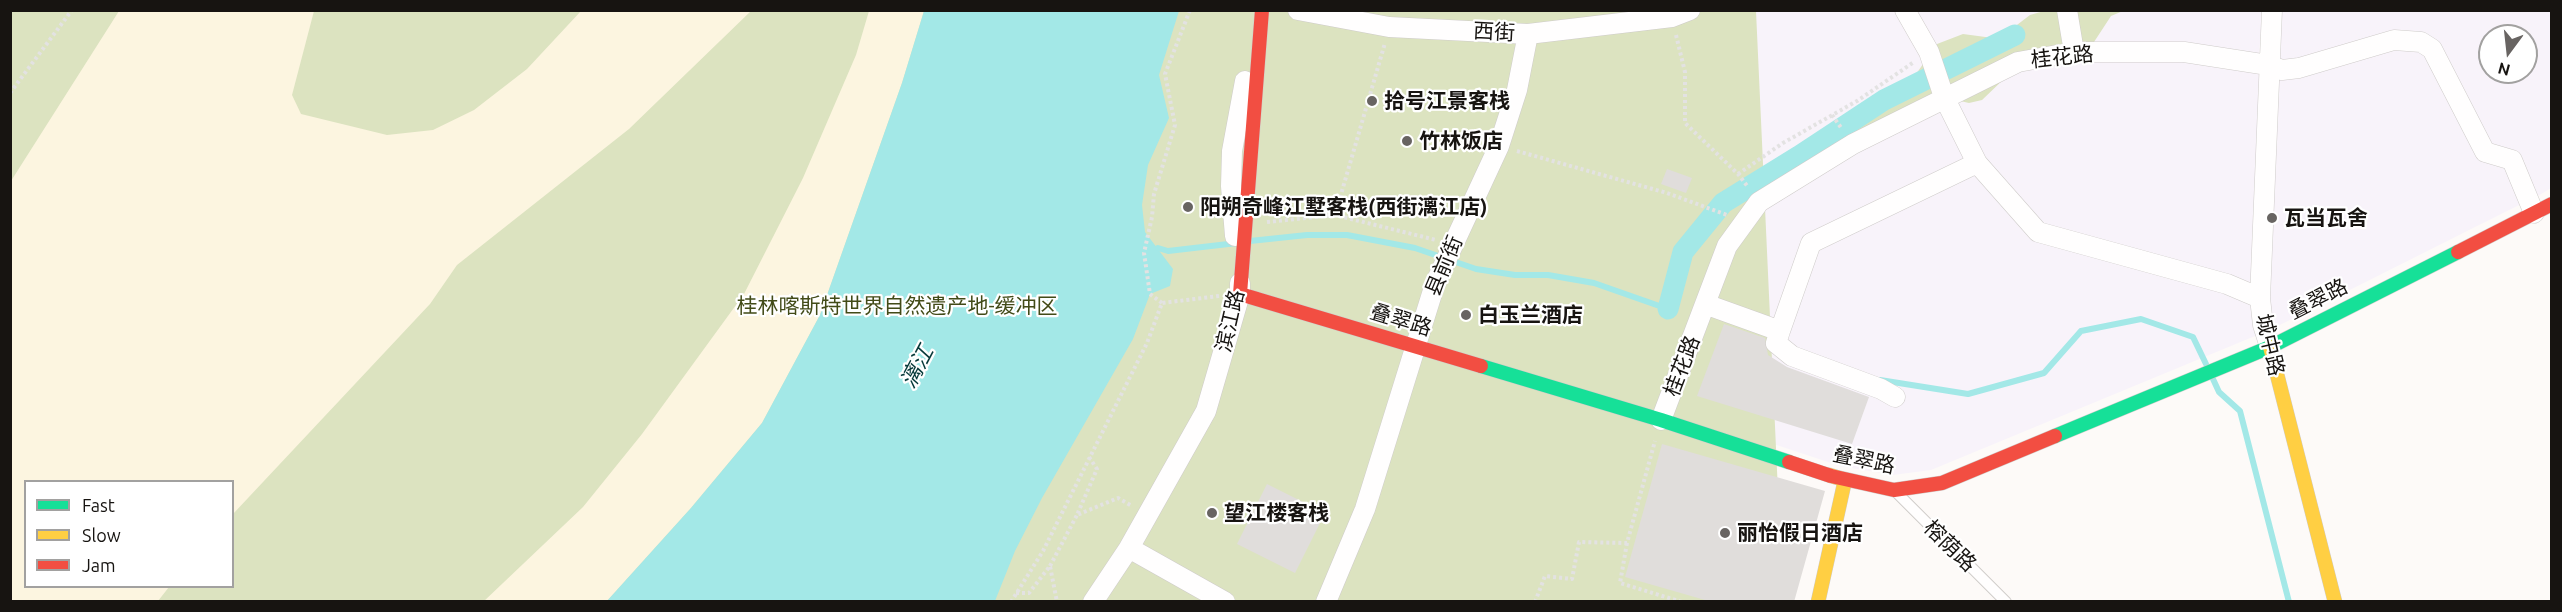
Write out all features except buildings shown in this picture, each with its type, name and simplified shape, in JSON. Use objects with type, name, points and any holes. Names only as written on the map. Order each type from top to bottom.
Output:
[{"type":"street","name":"滨江路","points":[[1093,602],[1148,516],[1206,411],[1240,294],[1231,186],[1232,152],[1261,10]]},
{"type":"street","points":[[1261,10],[1240,294],[1844,485],[1818,602]]},
{"type":"street","name":"西街","points":[[1298,10],[1389,27],[1528,33],[1681,14]]},
{"type":"street","points":[[1905,10],[1929,52],[1944,97],[1977,163],[2038,232],[2227,284],[2260,298]]},
{"type":"street","points":[[2067,10],[2074,52]]},
{"type":"street","name":"城中路","points":[[2272,10],[2268,65],[2264,253],[2260,298],[2263,325],[2335,602]]},
{"type":"street","name":"县前街","points":[[1326,602],[1365,508],[1435,284],[1498,146],[1517,90],[1528,33]]},
{"type":"street","name":"桂花路","points":[[1661,420],[1726,246],[1759,202],[1853,144],[2018,62],[2074,52],[2184,52],[2268,65],[2282,70],[2299,68],[2394,40],[2421,42],[2432,49],[2485,152],[2512,160],[2534,213]]},
{"type":"street","points":[[1895,397],[1881,389],[1792,356],[1776,343],[1780,331],[1811,243],[1977,163]]},
{"type":"street","name":"叠翠路","points":[[1240,294],[1661,420],[1844,485],[1894,490],[1942,483],[2270,347],[2552,204]]},
{"type":"street","points":[[1704,307],[1780,331]]},
{"type":"street","points":[[1129,548],[1225,602]]},
{"type":"lane","name":"榕荫路","points":[[1894,490],[2006,602]]},
{"type":"path","points":[[10,93],[72,10]]},
{"type":"path","points":[[1190,10],[1165,74],[1175,125],[1154,194],[1152,217],[1144,254],[1150,294],[1162,303],[1192,298]]},
{"type":"path","points":[[1681,14],[1685,72],[1685,123],[1738,174],[1783,143],[1832,115],[1929,52]]},
{"type":"path","points":[[1335,215],[1389,27]]},
{"type":"path","points":[[1832,115],[1843,130]]},
{"type":"path","points":[[1498,146],[1667,193],[1744,221]]},
{"type":"path","points":[[1234,230],[1335,215],[1453,244]]},
{"type":"path","points":[[1011,602],[1043,550],[1147,343],[1162,303]]},
{"type":"path","points":[[1661,420],[1627,543],[1620,583],[1682,602]]},
{"type":"path","points":[[1016,593],[1029,593],[1050,567],[1077,515],[1097,469],[1089,457]]},
{"type":"path","points":[[1077,515],[1118,498],[1148,516]]},
{"type":"path","points":[[1535,602],[1545,576],[1572,579],[1579,542],[1627,543]]},
{"type":"path","points":[[1050,567],[1057,602]]},
{"type":"shaded area","points":[[2263,10],[2258,65],[2395,48],[2420,49],[2430,62],[2479,155],[2508,164],[2525,202],[2272,329],[1931,470],[1893,475],[1840,466],[1635,398],[1247,11]]},
{"type":"shaded area","points":[[2277,11],[2551,11],[2551,188],[2538,196],[2516,155],[2492,148],[2434,44],[2290,63],[2274,59]]},
{"type":"green space","name":"桂林喀斯特世界自然遗产地-缓冲区","points":[[10,11],[1756,11],[1783,601],[11,601]]},
{"type":"green space","points":[[2044,11],[2123,11],[2111,16],[2094,42],[2082,45],[2047,64],[2007,76],[1982,100],[1969,103],[1934,95],[1782,179],[1780,177],[1781,173],[1875,111],[1914,77],[1937,44],[1963,34],[1993,38],[2013,28],[2030,15]]},
{"type":"sand","points":[[119,11],[314,11],[292,95],[301,114],[387,135],[433,130],[474,110],[527,69],[581,11],[751,11],[629,129],[457,265],[430,304],[234,513],[234,480],[24,480],[24,588],[168,588],[158,601],[11,601],[11,181]]},
{"type":"sand","points":[[869,11],[924,11],[902,83],[820,315],[762,423],[691,508],[607,601],[483,602],[583,507],[642,434],[744,294],[803,178],[856,55]]},
{"type":"water","name":"漓江","points":[[924,11],[1179,11],[1159,75],[1169,118],[1148,165],[1142,205],[1145,232],[1173,269],[1170,286],[1150,294],[1133,339],[1042,498],[1015,551],[995,601],[607,601],[691,508],[762,423],[820,315],[902,83]]},
{"type":"waterway","points":[[1668,309],[1683,252],[1723,203],[1884,100],[2015,35]]},
{"type":"waterway","points":[[1250,241],[1307,235],[1347,235],[1415,248],[1476,269],[1515,275],[1548,275],[1594,283],[1668,309]]},
{"type":"waterway","points":[[1158,248],[1168,251],[1237,243]]},
{"type":"waterway","points":[[1880,380],[1968,394],[2044,373],[2081,331],[2141,319],[2193,337],[2206,364]]},
{"type":"waterway","points":[[2213,379],[2219,392],[2240,411],[2289,602]]},
{"type":"traffic: fast","points":[[2055,436],[2270,347],[2458,252]]},
{"type":"traffic: fast","points":[[1481,366],[1661,420],[1789,462]]},
{"type":"traffic: slow","points":[[2270,347],[2335,602]]},
{"type":"traffic: slow","points":[[1818,602],[1845,480],[1829,475]]},
{"type":"traffic: jam","points":[[1257,299],[1240,294],[1262,10]]},
{"type":"traffic: jam","points":[[2458,252],[2552,204]]},
{"type":"traffic: jam","points":[[1240,294],[1481,366]]},
{"type":"traffic: jam","points":[[1789,462],[1831,476],[1894,490],[1942,483],[2055,436]]},
{"type":"place","name":"拾号江景客栈","points":[[1372,101]]},
{"type":"place","name":"竹林饭店","points":[[1407,141]]},
{"type":"place","name":"阳朔奇峰江墅客栈(西街漓江店)","points":[[1188,207]]},
{"type":"place","name":"瓦当瓦舍","points":[[2272,218]]},
{"type":"place","name":"白玉兰酒店","points":[[1466,315]]},
{"type":"place","name":"望江楼客栈","points":[[1212,513]]},
{"type":"place","name":"丽怡假日酒店","points":[[1725,533]]}]
